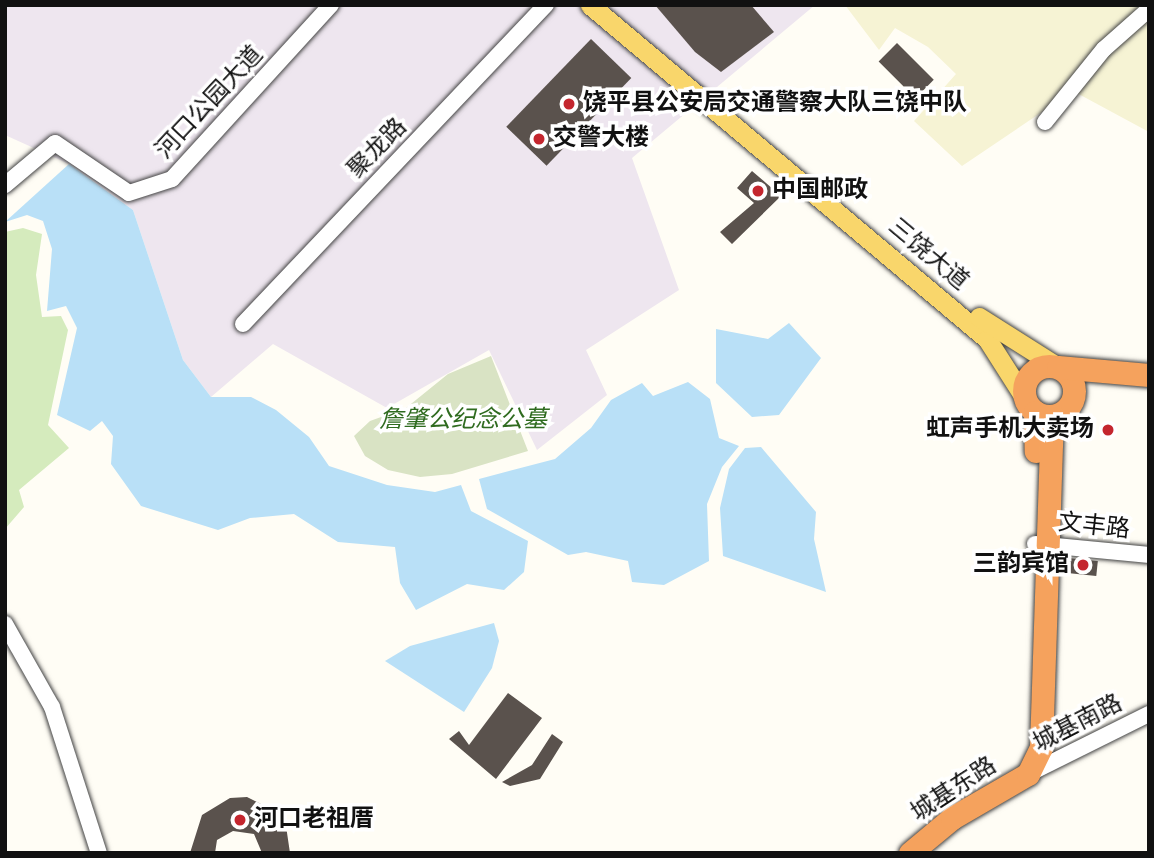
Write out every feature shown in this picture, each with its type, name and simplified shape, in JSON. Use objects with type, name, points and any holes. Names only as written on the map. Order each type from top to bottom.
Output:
[{"type":"highway","points":[[1023,777],[1046,757],[1041,465],[1037,408],[1029,374],[1042,366],[1058,367],[1149,382]]},
{"type":"highway","points":[[1037,408],[1066,410],[1074,395],[1071,378],[1058,367]]},
{"type":"highway","points":[[1074,395],[1119,379],[1149,375]]},
{"type":"highway","points":[[1023,777],[1031,731],[1041,545]]},
{"type":"highway","name":"城基东路","points":[[910,853],[952,818],[1023,777]]},
{"type":"main road","name":"三饶大道","points":[[590,5],[991,335],[1058,367]]},
{"type":"main road","name":"三饶大道","points":[[607,5],[991,335],[1037,408]]},
{"type":"street","name":"河口公园大道","points":[[5,185],[55,143],[129,193],[172,179],[331,5]]},
{"type":"street","name":"聚龙路","points":[[243,324],[546,5]]},
{"type":"street","points":[[1045,122],[1104,49],[1149,9]]},
{"type":"street","name":"文丰路","points":[[1041,545],[1149,555]]},
{"type":"street","points":[[5,624],[52,707],[99,853]]},
{"type":"street","name":"城基南路","points":[[1046,757],[1149,714]]},
{"type":"shaded area","points":[[5,5],[815,5],[632,158],[679,290],[586,350],[607,395],[537,450],[489,350],[387,408],[273,344],[211,397],[183,360],[133,210],[69,164],[5,135]]},
{"type":"shaded area","points":[[845,5],[1149,5],[1149,132],[1073,91],[962,166],[914,121],[956,74],[928,47],[895,28],[879,50]]},
{"type":"green space","points":[[23,228],[42,234],[36,275],[42,317],[61,316],[68,330],[48,425],[69,448],[19,490],[24,507],[5,529],[5,232]]},
{"type":"green space","name":"詹肇公纪念公墓","points":[[491,356],[528,451],[452,474],[420,477],[388,470],[365,456],[354,436],[370,421],[406,408],[448,374]]},
{"type":"water","points":[[69,164],[133,210],[183,360],[211,397],[251,397],[276,410],[309,437],[329,466],[387,485],[435,492],[461,485],[471,511],[528,541],[524,572],[504,590],[467,584],[416,610],[400,583],[395,547],[338,542],[294,514],[250,518],[218,530],[141,506],[111,464],[113,436],[102,421],[90,431],[57,415],[77,328],[66,306],[47,311],[52,249],[43,221],[27,215],[5,222]]},
{"type":"water","points":[[789,323],[821,358],[779,415],[752,417],[716,383],[716,329],[768,339]]},
{"type":"water","points":[[688,382],[710,399],[719,438],[739,446],[722,467],[707,504],[709,561],[664,585],[632,582],[628,561],[586,552],[568,555],[487,509],[479,479],[555,459],[591,428],[611,400],[642,383],[653,396]]},
{"type":"water","points":[[761,447],[816,512],[814,539],[826,592],[723,556],[720,508],[729,469],[745,448]]},
{"type":"water","points":[[494,623],[499,641],[492,668],[464,712],[385,661],[410,646]]},
{"type":"building","points":[[655,5],[751,5],[774,32],[721,72],[695,52]]},
{"type":"building","name":"饶平县公安局交通警察大队三饶中队","points":[[591,39],[631,78],[547,166],[506,127]]},
{"type":"building","points":[[897,43],[934,80],[915,98],[879,61]]},
{"type":"building","points":[[752,171],[781,196],[732,244],[720,232],[754,203],[737,188]]},
{"type":"building","points":[[1069,558],[1098,561],[1096,576],[1067,573]]},
{"type":"building","points":[[508,693],[542,718],[496,779],[449,739],[459,731],[469,745]]},
{"type":"building","points":[[552,734],[563,742],[540,779],[510,786],[502,782],[532,765]]},
{"type":"building","name":"河口老祖厝","points":[[247,797],[277,812],[286,826],[290,853],[262,853],[254,834],[233,831],[217,840],[215,853],[190,853],[202,815],[230,798]]},
{"type":"place","name":"饶平县公安局交通警察大队三饶中队","points":[[569,104]]},
{"type":"place","name":"交警大楼","points":[[539,139]]},
{"type":"place","name":"中国邮政","points":[[758,191]]},
{"type":"place","name":"虹声手机大卖场","points":[[1108,430]]},
{"type":"place","name":"三韵宾馆","points":[[1083,565]]},
{"type":"place","name":"河口老祖厝","points":[[240,820]]}]
